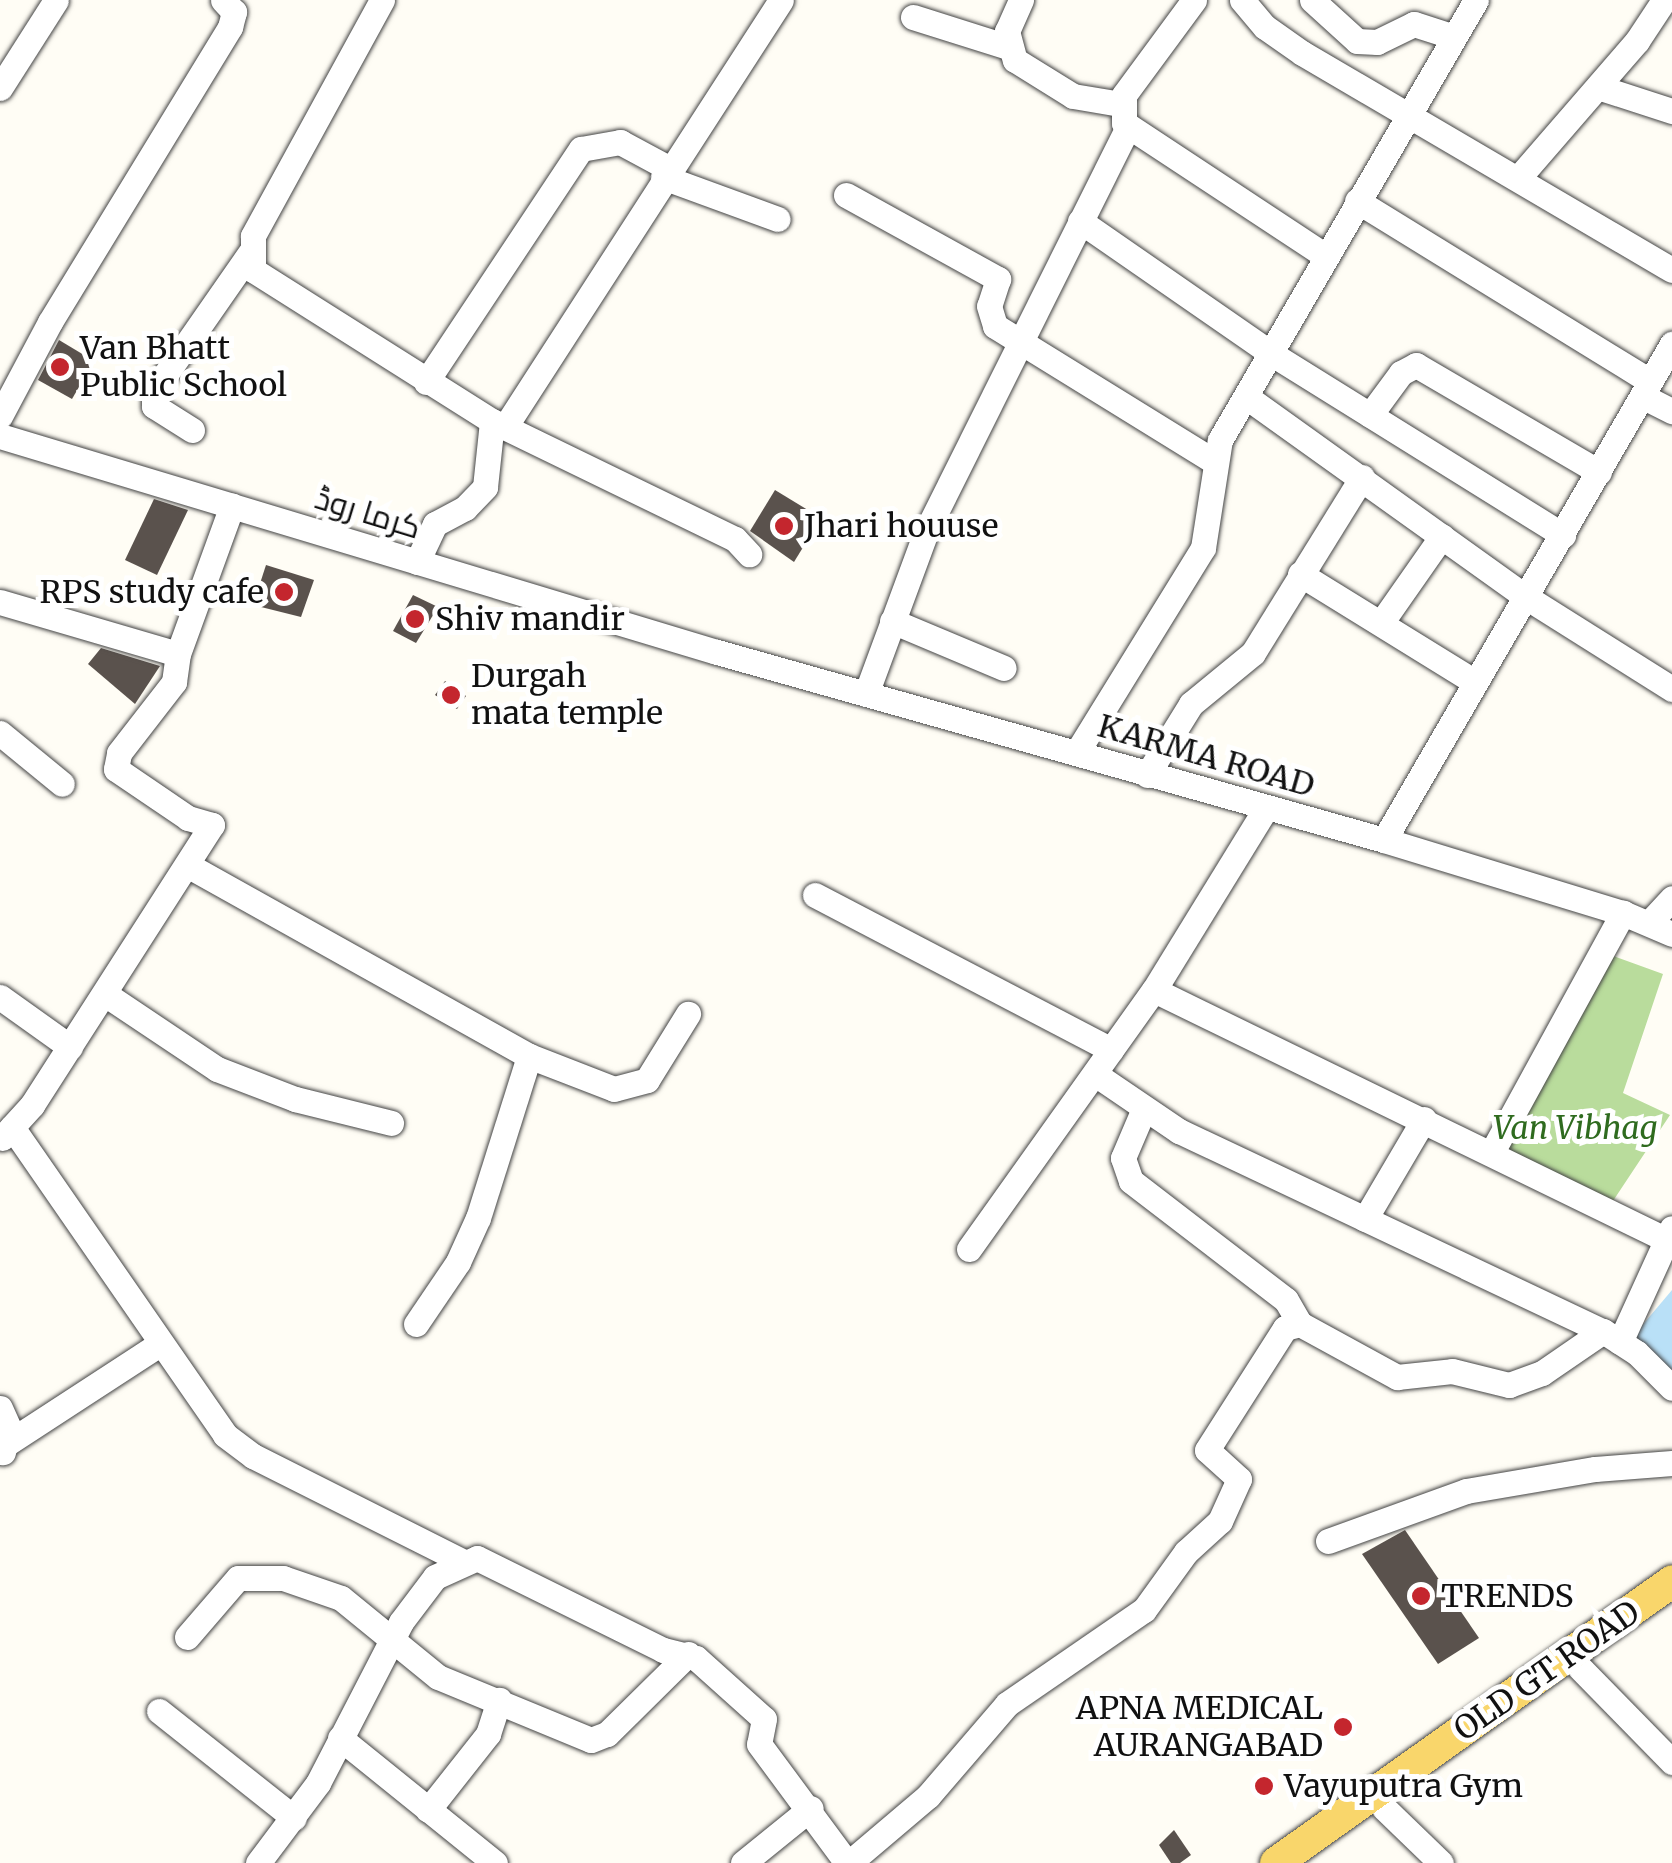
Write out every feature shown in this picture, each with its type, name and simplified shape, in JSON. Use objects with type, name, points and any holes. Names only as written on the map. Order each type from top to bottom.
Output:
[{"type":"main road","name":"OLD GT ROAD","points":[[1276,1863],[1672,1582]]},
{"type":"main road","name":"OLD GT ROAD","points":[[1307,1863],[1672,1602]]},
{"type":"street","points":[[0,88],[56,0]]},
{"type":"street","points":[[0,416],[50,322],[230,27],[234,12],[222,0]]},
{"type":"street","points":[[382,0],[253,236],[253,270],[266,282],[498,424],[735,538],[750,554]]},
{"type":"street","points":[[417,562],[435,524],[465,508],[485,486],[498,424],[781,0]]},
{"type":"street","points":[[1021,0],[1008,47],[1015,60],[1073,96],[1124,115],[1324,255]]},
{"type":"street","points":[[866,694],[926,532],[1017,339],[1080,221],[1124,115],[1194,0]]},
{"type":"street","points":[[1242,0],[1265,27],[1408,116],[1520,176],[1672,270]]},
{"type":"street","points":[[1312,0],[1345,34],[1367,44],[1414,24],[1454,37]]},
{"type":"street","points":[[1077,752],[1203,548],[1214,461],[1324,255],[1476,0]]},
{"type":"street","points":[[1520,176],[1598,86],[1664,0]]},
{"type":"street","points":[[912,17],[1008,47]]},
{"type":"street","points":[[1598,86],[1672,111]]},
{"type":"street","points":[[426,382],[581,149],[620,142],[666,173],[778,219]]},
{"type":"street","points":[[846,195],[998,278],[992,321],[1214,461]]},
{"type":"street","points":[[1357,201],[1646,389],[1672,411]]},
{"type":"street","points":[[1080,221],[1272,354],[1563,534]]},
{"type":"street","points":[[192,430],[154,406],[154,391],[250,253]]},
{"type":"street","points":[[1384,840],[1672,344]]},
{"type":"street","points":[[1370,415],[1401,372],[1416,365],[1599,472]]},
{"type":"street","points":[[1248,398],[1526,597],[1672,689]]},
{"type":"street","name":"کرما روڈ","points":[[0,436],[717,652]]},
{"type":"street","points":[[1148,774],[1191,704],[1253,653],[1362,477]]},
{"type":"street","points":[[232,506],[178,654],[174,682],[119,753],[116,769],[188,818],[212,824],[105,994],[6,1134],[226,1435],[253,1456],[462,1561],[492,1563],[663,1650],[688,1654],[756,1708],[766,1724],[760,1744],[848,1863],[928,1796],[1007,1704],[1144,1610],[1186,1552],[1220,1520],[1239,1479],[1210,1460],[1210,1442],[1285,1328],[1300,1324]]},
{"type":"street","points":[[1380,623],[1442,536]]},
{"type":"street","points":[[1300,574],[1475,682]]},
{"type":"street","points":[[0,602],[178,654]]},
{"type":"street","points":[[892,621],[1004,668]]},
{"type":"street","name":"KARMA ROAD","points":[[717,652],[1384,840],[1623,913],[1672,934]]},
{"type":"street","points":[[0,733],[62,784]]},
{"type":"street","points":[[969,1249],[1154,990],[1266,808]]},
{"type":"street","points":[[189,866],[529,1056],[614,1089],[639,1087],[688,1014]]},
{"type":"street","points":[[815,894],[1112,1050]]},
{"type":"street","points":[[1648,923],[1672,898]]},
{"type":"street","points":[[1492,1152],[1623,913]]},
{"type":"street","points":[[1143,1111],[1123,1158],[1131,1181],[1286,1300],[1300,1324],[1397,1378],[1452,1371],[1509,1385],[1612,1337],[1669,1234],[1154,990]]},
{"type":"street","points":[[105,994],[249,1084],[392,1123]]},
{"type":"street","points":[[0,997],[70,1046]]},
{"type":"street","points":[[416,1324],[458,1262],[478,1218],[529,1056]]},
{"type":"street","points":[[1096,1074],[1143,1111],[1612,1337],[1672,1388]]},
{"type":"street","points":[[1365,1219],[1424,1119]]},
{"type":"street","points":[[3,1450],[158,1345]]},
{"type":"street","points":[[0,1408],[9,1428],[3,1450]]},
{"type":"street","points":[[1328,1540],[1466,1492],[1595,1469],[1672,1464]]},
{"type":"street","points":[[258,1863],[294,1818],[389,1642],[435,1577],[462,1561]]},
{"type":"street","points":[[188,1637],[218,1596],[254,1574],[341,1598],[389,1642],[438,1678],[499,1700],[580,1737],[601,1739],[688,1654]]},
{"type":"street","points":[[1580,1668],[1672,1762]]},
{"type":"street","points":[[428,1810],[488,1734],[499,1700]]},
{"type":"street","points":[[160,1710],[294,1818]]},
{"type":"street","points":[[340,1738],[494,1863]]},
{"type":"street","points":[[744,1863],[811,1808]]},
{"type":"street","points":[[1384,1808],[1441,1863]]},
{"type":"green space","name":"Van Vibhag","points":[[1605,953],[1663,974],[1623,1093],[1670,1115],[1607,1210],[1492,1152]]},
{"type":"water","points":[[1672,1290],[1672,1388],[1629,1341]]},
{"type":"building","name":"Van Bhatt Public School","points":[[59,340],[94,361],[72,399],[38,380]]},
{"type":"building","name":"Jhari houuse","points":[[775,490],[821,518],[794,562],[750,531]]},
{"type":"building","points":[[154,499],[188,510],[157,575],[125,560]]},
{"type":"building","name":"RPS study cafe","points":[[266,565],[314,580],[301,617],[253,605]]},
{"type":"building","name":"Shiv mandir","points":[[413,595],[438,607],[416,643],[393,631]]},
{"type":"building","points":[[101,648],[160,666],[135,704],[88,664]]},
{"type":"building","name":"Durgah mata temple","points":[[445,681],[466,696],[457,709],[435,695]]},
{"type":"building","name":"TRENDS","points":[[1405,1530],[1479,1638],[1438,1664],[1362,1554]]},
{"type":"building","points":[[1174,1830],[1191,1855],[1180,1863],[1171,1863],[1159,1845]]},
{"type":"place","name":"Van Bhatt Public School","points":[[60,367]]},
{"type":"place","name":"Jhari houuse","points":[[784,526]]},
{"type":"place","name":"RPS study cafe","points":[[284,592]]},
{"type":"place","name":"Shiv mandir","points":[[415,619]]},
{"type":"place","name":"Durgah mata temple","points":[[451,695]]},
{"type":"place","name":"TRENDS","points":[[1421,1596]]},
{"type":"place","name":"APNA MEDICAL AURANGABAD","points":[[1343,1727]]},
{"type":"place","name":"Vayuputra Gym","points":[[1264,1786]]}]
